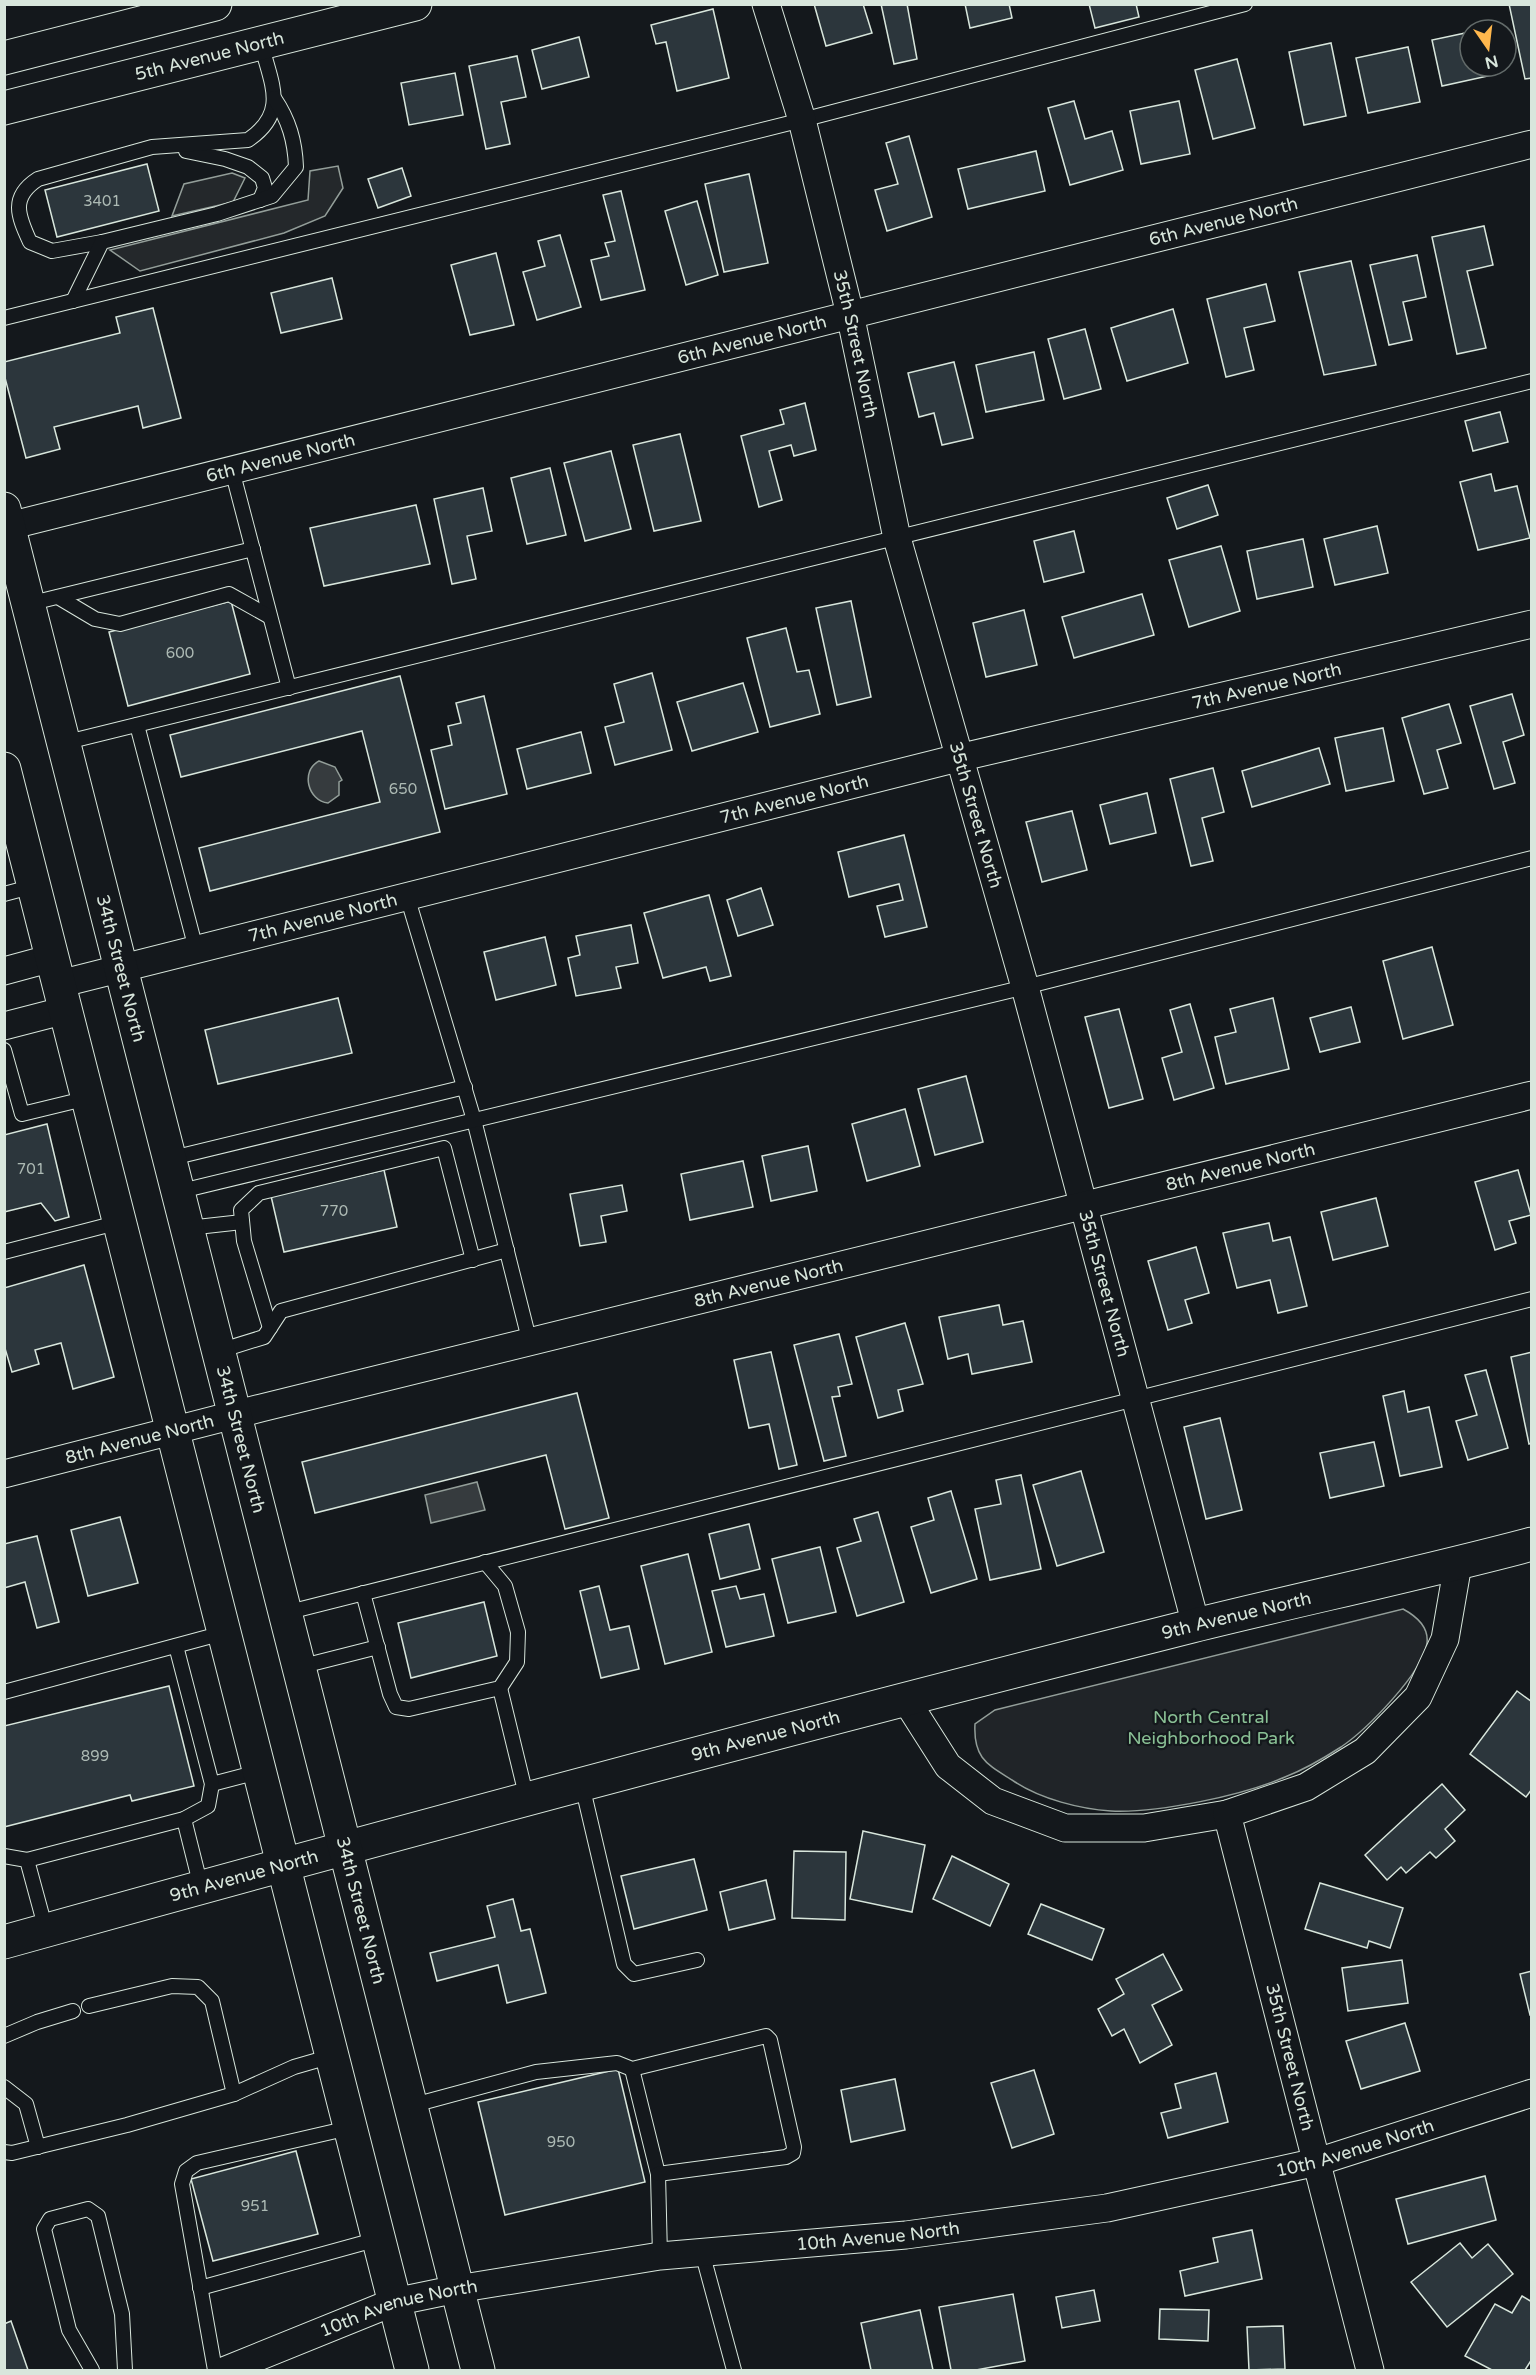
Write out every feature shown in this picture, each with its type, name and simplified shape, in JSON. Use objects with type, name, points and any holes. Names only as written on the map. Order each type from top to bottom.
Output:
[{"type":"main road","points":[[4,58],[215,4]]},
{"type":"main road","name":"5th Avenue North","points":[[4,108],[414,4]]},
{"type":"main road","name":"34th Street North","points":[[7,517],[43,601],[63,743],[478,2370]]},
{"type":"main road","points":[[6,778],[20,890],[59,984],[281,1866],[412,2370]]},
{"type":"main road","name":"9th Avenue North","points":[[4,1942],[344,1847],[906,1700],[1196,1625],[1458,1564],[1532,1544]]},
{"type":"street","name":"35th Street North","points":[[766,4],[802,120],[850,314],[897,538],[1024,987],[1196,1625]]},
{"type":"street","name":"6th Avenue North","points":[[7,517],[232,470],[1532,144]]},
{"type":"street","name":"7th Avenue North","points":[[4,1026],[59,984],[958,758],[1532,624]]},
{"type":"street","name":"7th Avenue North","points":[[4,971],[59,984]]},
{"type":"street","name":"8th Avenue North","points":[[4,1474],[233,1415],[1532,1095]]},
{"type":"street","points":[[906,1700],[948,1766],[993,1802],[1065,1828],[1144,1828],[1227,1814],[1306,1787],[1356,1757],[1365,1751],[1418,1697],[1445,1639],[1458,1564]]},
{"type":"street","name":"35th Street North","points":[[1227,1814],[1370,2370]]},
{"type":"street","name":"10th Avenue North","points":[[226,2370],[394,2302],[457,2289],[660,2256],[906,2235],[1107,2208],[1317,2162],[1532,2093]]},
{"type":"lane","points":[[4,318],[802,120],[1245,4]]},
{"type":"lane","points":[[261,44],[274,98],[273,113],[259,132],[248,140],[152,147],[38,178],[25,187],[18,203],[21,222],[30,242],[52,251],[102,242],[217,214],[272,196],[296,167],[295,148],[287,117],[274,98]]},
{"type":"lane","points":[[152,147],[200,153],[248,167],[262,177],[265,188],[261,200]]},
{"type":"lane","points":[[73,301],[102,242]]},
{"type":"lane","points":[[63,743],[1532,381]]},
{"type":"lane","points":[[232,470],[289,688]]},
{"type":"lane","points":[[43,601],[253,549]]},
{"type":"lane","points":[[43,601],[95,619],[120,624],[229,594],[270,617]]},
{"type":"lane","points":[[137,725],[196,949]]},
{"type":"lane","points":[[177,1192],[1024,987],[1532,858]]},
{"type":"lane","points":[[407,896],[465,1087],[530,1343]]},
{"type":"lane","points":[[4,1050],[8,1074],[22,1114],[88,1098]]},
{"type":"lane","points":[[168,1159],[465,1087]]},
{"type":"lane","points":[[374,1145],[378,1165]]},
{"type":"lane","points":[[270,1328],[244,1241],[241,1210],[259,1193],[444,1148],[473,1260]]},
{"type":"lane","points":[[258,1173],[259,1193]]},
{"type":"lane","points":[[4,1252],[120,1222]]},
{"type":"lane","points":[[186,1229],[242,1222]]},
{"type":"lane","points":[[217,1351],[264,1337],[280,1311],[507,1250]]},
{"type":"lane","points":[[285,1613],[1532,1299]]},
{"type":"lane","points":[[363,1593],[396,1707],[409,1709],[500,1688],[517,1662],[518,1632],[505,1586],[485,1562]]},
{"type":"lane","points":[[4,1692],[223,1633]]},
{"type":"lane","points":[[4,1856],[27,1860],[184,1819],[208,1806],[212,1784],[176,1646]]},
{"type":"lane","points":[[299,1667],[378,1647]]},
{"type":"lane","points":[[500,1688],[528,1799]]},
{"type":"lane","points":[[212,1784],[258,1772]]},
{"type":"lane","points":[[582,1785],[624,1964],[634,1974],[697,1960]]},
{"type":"lane","points":[[184,1819],[201,1888]]},
{"type":"lane","points":[[27,1860],[46,1930]]},
{"type":"lane","points":[[89,2006],[172,1986],[198,1987],[212,2001],[234,2094]]},
{"type":"lane","points":[[4,2036],[37,2022],[73,2011]]},
{"type":"lane","points":[[410,2106],[536,2072],[617,2063],[632,2069],[766,2036],[770,2040],[794,2147],[793,2153],[786,2157],[658,2174]]},
{"type":"lane","points":[[4,2152],[12,2153],[38,2147],[234,2094],[294,2067],[332,2056]]},
{"type":"lane","points":[[632,2069],[658,2174],[660,2256]]},
{"type":"lane","points":[[4,2087],[26,2104],[38,2147]]},
{"type":"lane","points":[[215,2370],[182,2184],[186,2171],[197,2163],[349,2128]]},
{"type":"lane","points":[[92,2370],[69,2330],[44,2229],[50,2218],[88,2209],[98,2216],[122,2314],[125,2370]]},
{"type":"lane","points":[[200,2288],[378,2239]]},
{"type":"lane","points":[[702,2252],[734,2370]]},
{"type":"green space","name":"North Central Neighborhood Park","points":[[1403,1609],[1421,1622],[1427,1637],[1423,1655],[1405,1685],[1378,1715],[1341,1747],[1292,1774],[1246,1791],[1199,1802],[1152,1809],[1099,1810],[1061,1802],[1025,1788],[990,1766],[980,1754],[977,1746],[975,1724],[995,1710]]},
{"type":"shaded area","points":[[338,166],[343,188],[325,216],[284,233],[140,271],[110,250],[308,200],[310,171]]},
{"type":"shaded area","points":[[232,173],[245,178],[233,202],[172,216],[184,184]]},
{"type":"shaded area","points":[[319,761],[335,767],[342,780],[339,782],[339,795],[328,803],[315,797],[309,785],[310,771]]},
{"type":"shaded area","points":[[477,1482],[485,1510],[431,1523],[425,1495]]},
{"type":"building","points":[[814,4],[863,4],[872,33],[826,46]]},
{"type":"building","points":[[881,4],[907,4],[917,59],[894,64]]},
{"type":"building","points":[[965,4],[1009,4],[1012,18],[970,28]]},
{"type":"building","points":[[1089,4],[1136,4],[1139,17],[1095,28]]},
{"type":"building","points":[[1509,4],[1532,4],[1532,78],[1525,79],[1518,46],[1518,18],[1512,18]]},
{"type":"building","points":[[713,9],[729,78],[677,91],[666,42],[656,44],[651,25]]},
{"type":"building","points":[[1458,35],[1458,78],[1479,78],[1442,86],[1432,40]]},
{"type":"building","points":[[579,37],[589,77],[542,89],[532,50]]},
{"type":"building","points":[[1331,43],[1346,116],[1304,125],[1289,52]]},
{"type":"building","points":[[1408,47],[1420,102],[1368,113],[1356,58]]},
{"type":"building","points":[[517,56],[526,97],[501,102],[510,144],[486,149],[469,66]]},
{"type":"building","points":[[1237,59],[1255,128],[1213,139],[1195,70]]},
{"type":"building","points":[[455,73],[463,115],[409,125],[401,83]]},
{"type":"building","points":[[1074,101],[1085,139],[1112,131],[1123,170],[1070,185],[1048,108]]},
{"type":"building","points":[[1179,101],[1190,154],[1141,164],[1130,111]]},
{"type":"building","points":[[909,136],[932,217],[887,231],[875,190],[898,184],[886,143]]},
{"type":"building","points":[[1036,151],[1045,191],[968,209],[958,169]]},
{"type":"building","points":[[147,164],[159,211],[57,237],[45,190]]},
{"type":"building","points":[[402,168],[411,196],[378,208],[368,179]]},
{"type":"building","points":[[749,174],[768,263],[724,272],[705,184]]},
{"type":"building","points":[[621,191],[645,290],[601,300],[591,260],[609,256],[605,243],[615,241],[603,195]]},
{"type":"building","points":[[697,201],[718,275],[686,285],[665,211]]},
{"type":"building","points":[[1484,226],[1493,265],[1467,271],[1486,348],[1457,354],[1432,237]]},
{"type":"building","points":[[560,235],[581,307],[537,320],[523,272],[545,266],[538,241]]},
{"type":"building","points":[[496,253],[514,325],[470,335],[451,265]]},
{"type":"building","points":[[1417,255],[1426,297],[1403,302],[1412,340],[1389,345],[1370,265]]},
{"type":"building","points":[[1351,261],[1376,365],[1324,375],[1299,272]]},
{"type":"building","points":[[332,278],[342,319],[281,333],[271,293]]},
{"type":"building","points":[[1266,284],[1275,321],[1244,328],[1254,370],[1226,377],[1207,299]]},
{"type":"building","points":[[153,308],[181,418],[143,428],[138,406],[54,427],[60,449],[26,458],[4,374],[4,362],[120,333],[116,317]]},
{"type":"building","points":[[1173,309],[1188,363],[1127,381],[1111,328]]},
{"type":"building","points":[[1085,329],[1101,389],[1064,399],[1048,339]]},
{"type":"building","points":[[1034,352],[1044,400],[986,412],[976,365]]},
{"type":"building","points":[[954,362],[973,438],[942,445],[934,413],[919,417],[908,373]]},
{"type":"building","points":[[805,403],[816,450],[794,456],[791,445],[769,451],[782,500],[759,507],[741,436],[784,424],[780,410]]},
{"type":"building","points":[[1500,412],[1508,442],[1473,451],[1465,421]]},
{"type":"building","points":[[680,434],[701,521],[654,531],[633,445]]},
{"type":"building","points":[[611,451],[631,529],[585,541],[564,463]]},
{"type":"building","points":[[550,468],[566,535],[527,544],[511,478]]},
{"type":"building","points":[[1491,474],[1495,491],[1517,486],[1530,538],[1478,550],[1460,482]]},
{"type":"building","points":[[1208,485],[1218,515],[1177,529],[1167,498]]},
{"type":"building","points":[[483,488],[492,531],[467,536],[476,579],[452,584],[434,499]]},
{"type":"building","points":[[416,505],[430,564],[324,586],[310,528]]},
{"type":"building","points":[[1377,526],[1388,573],[1335,585],[1324,539]]},
{"type":"building","points":[[1074,531],[1084,572],[1044,582],[1034,541]]},
{"type":"building","points":[[1303,539],[1313,587],[1257,599],[1247,551]]},
{"type":"building","points":[[1221,546],[1240,611],[1189,627],[1169,560]]},
{"type":"building","points":[[1142,594],[1154,635],[1074,658],[1062,617]]},
{"type":"building","points":[[231,601],[250,674],[128,706],[109,632]]},
{"type":"building","points":[[851,601],[871,697],[837,705],[816,608]]},
{"type":"building","points":[[1024,610],[1037,665],[986,677],[973,623]]},
{"type":"building","points":[[786,628],[797,672],[809,670],[820,714],[770,727],[747,638]]},
{"type":"building","points":[[652,673],[672,750],[615,765],[605,727],[624,722],[614,684]]},
{"type":"building","points":[[400,676],[440,832],[210,891],[199,848],[380,802],[362,731],[181,777],[170,735]]},
{"type":"building","points":[[743,683],[758,732],[692,751],[677,702]]},
{"type":"building","points":[[1512,694],[1524,735],[1503,742],[1515,783],[1494,789],[1470,706]]},
{"type":"building","points":[[484,696],[507,794],[445,809],[431,750],[452,745],[448,726],[461,723],[456,703]]},
{"type":"building","points":[[1449,704],[1461,743],[1437,750],[1448,788],[1424,794],[1402,718]]},
{"type":"building","points":[[1383,728],[1394,781],[1346,791],[1335,738]]},
{"type":"building","points":[[581,732],[591,773],[527,789],[517,749]]},
{"type":"building","points":[[1319,748],[1330,784],[1252,807],[1242,771]]},
{"type":"building","points":[[1213,768],[1224,812],[1202,818],[1213,861],[1191,866],[1170,779]]},
{"type":"building","points":[[1147,793],[1156,833],[1110,844],[1100,805]]},
{"type":"building","points":[[1072,811],[1087,870],[1042,882],[1026,822]]},
{"type":"building","points":[[904,835],[927,927],[885,937],[877,906],[903,900],[899,884],[849,897],[838,852]]},
{"type":"building","points":[[761,888],[773,925],[738,936],[727,900]]},
{"type":"building","points":[[709,895],[731,976],[710,981],[706,967],[663,978],[644,913]]},
{"type":"building","points":[[631,925],[638,963],[616,967],[621,988],[576,996],[568,958],[580,955],[576,936]]},
{"type":"building","points":[[545,937],[556,985],[496,1000],[484,952]]},
{"type":"building","points":[[1432,947],[1453,1025],[1403,1039],[1383,961]]},
{"type":"building","points":[[338,998],[352,1053],[218,1084],[205,1030]]},
{"type":"building","points":[[1273,998],[1289,1069],[1226,1084],[1215,1037],[1236,1032],[1230,1009]]},
{"type":"building","points":[[1190,1004],[1214,1088],[1174,1100],[1162,1058],[1182,1052],[1170,1010]]},
{"type":"building","points":[[1351,1007],[1360,1042],[1320,1052],[1310,1018]]},
{"type":"building","points":[[1119,1009],[1143,1099],[1109,1108],[1085,1017]]},
{"type":"building","points":[[966,1076],[983,1142],[935,1155],[918,1089]]},
{"type":"building","points":[[905,1109],[920,1166],[867,1181],[852,1124]]},
{"type":"building","points":[[47,1124],[69,1217],[55,1221],[41,1203],[4,1212],[4,1135]]},
{"type":"building","points":[[808,1146],[817,1191],[771,1201],[762,1156]]},
{"type":"building","points":[[743,1161],[753,1207],[690,1220],[681,1174]]},
{"type":"building","points":[[384,1170],[397,1227],[284,1252],[271,1196]]},
{"type":"building","points":[[1518,1170],[1531,1215],[1509,1221],[1516,1243],[1495,1250],[1475,1182]]},
{"type":"building","points":[[622,1185],[627,1211],[601,1216],[606,1242],[580,1246],[570,1194]]},
{"type":"building","points":[[1376,1198],[1388,1246],[1333,1260],[1321,1212]]},
{"type":"building","points":[[1269,1223],[1273,1241],[1290,1237],[1307,1306],[1278,1313],[1270,1280],[1237,1288],[1223,1233]]},
{"type":"building","points":[[1196,1247],[1209,1293],[1185,1300],[1192,1323],[1168,1330],[1148,1261]]},
{"type":"building","points":[[84,1265],[114,1377],[73,1389],[61,1343],[35,1350],[39,1364],[12,1372],[4,1345],[4,1288]]},
{"type":"building","points":[[999,1305],[1003,1325],[1023,1321],[1032,1362],[972,1374],[968,1354],[948,1359],[939,1317]]},
{"type":"building","points":[[905,1323],[923,1384],[898,1390],[903,1411],[878,1418],[856,1337]]},
{"type":"building","points":[[839,1334],[852,1384],[838,1387],[840,1396],[832,1397],[846,1456],[824,1461],[794,1345]]},
{"type":"building","points":[[771,1352],[797,1465],[779,1469],[769,1424],[749,1428],[734,1360]]},
{"type":"building","points":[[1532,1352],[1532,1443],[1529,1444],[1511,1357]]},
{"type":"building","points":[[1486,1370],[1508,1448],[1468,1460],[1456,1421],[1477,1415],[1465,1375]]},
{"type":"building","points":[[1404,1391],[1408,1412],[1429,1407],[1442,1467],[1400,1476],[1383,1396]]},
{"type":"building","points":[[577,1393],[609,1518],[565,1529],[546,1455],[315,1513],[302,1462]]},
{"type":"building","points":[[1220,1418],[1242,1510],[1206,1519],[1184,1427]]},
{"type":"building","points":[[1374,1442],[1384,1486],[1330,1498],[1320,1453]]},
{"type":"building","points":[[1081,1471],[1104,1552],[1057,1566],[1033,1485]]},
{"type":"building","points":[[1021,1475],[1041,1569],[990,1580],[975,1509],[1001,1504],[996,1480]]},
{"type":"building","points":[[951,1491],[977,1579],[931,1593],[911,1527],[934,1520],[928,1498]]},
{"type":"building","points":[[878,1512],[904,1602],[857,1616],[837,1548],[861,1541],[854,1519]]},
{"type":"building","points":[[120,1517],[138,1583],[88,1596],[71,1530]]},
{"type":"building","points":[[749,1524],[760,1569],[720,1579],[709,1534]]},
{"type":"building","points":[[37,1536],[59,1622],[37,1628],[25,1582],[4,1588],[4,1544]]},
{"type":"building","points":[[820,1547],[836,1612],[788,1623],[772,1559]]},
{"type":"building","points":[[688,1554],[712,1652],[665,1664],[641,1566]]},
{"type":"building","points":[[599,1586],[610,1630],[629,1626],[639,1669],[601,1678],[580,1591]]},
{"type":"building","points":[[736,1586],[740,1599],[764,1594],[774,1636],[726,1647],[712,1591]]},
{"type":"building","points":[[484,1602],[497,1656],[411,1678],[398,1623]]},
{"type":"building","points":[[169,1686],[194,1786],[132,1801],[130,1795],[4,1827],[4,1726]]},
{"type":"building","points":[[1517,1691],[1532,1702],[1532,1789],[1526,1797],[1470,1754]]},
{"type":"building","points":[[1442,1784],[1465,1810],[1445,1829],[1455,1841],[1436,1858],[1430,1852],[1406,1873],[1401,1867],[1387,1880],[1365,1855]]},
{"type":"building","points":[[863,1831],[925,1845],[912,1912],[850,1899]]},
{"type":"building","points":[[794,1851],[846,1852],[845,1920],[792,1918]]},
{"type":"building","points":[[952,1856],[1009,1884],[990,1926],[933,1899]]},
{"type":"building","points":[[694,1859],[707,1910],[634,1929],[621,1876]]},
{"type":"building","points":[[766,1880],[775,1919],[729,1930],[720,1892]]},
{"type":"building","points":[[1320,1883],[1403,1908],[1390,1948],[1369,1941],[1367,1948],[1305,1929]]},
{"type":"building","points":[[513,1899],[521,1931],[530,1929],[546,1993],[507,2003],[498,1965],[437,1981],[430,1953],[495,1937],[487,1906]]},
{"type":"building","points":[[1041,1904],[1104,1929],[1092,1960],[1028,1934]]},
{"type":"building","points":[[1163,1954],[1182,1990],[1152,2005],[1172,2045],[1140,2063],[1124,2029],[1112,2036],[1098,2009],[1124,1994],[1116,1979]]},
{"type":"building","points":[[1402,1960],[1408,2003],[1348,2011],[1342,1968]]},
{"type":"building","points":[[1532,1971],[1532,2014],[1530,2015],[1520,1974]]},
{"type":"building","points":[[1405,2023],[1420,2071],[1361,2089],[1346,2041]]},
{"type":"building","points":[[618,2069],[645,2182],[505,2215],[478,2102]]},
{"type":"building","points":[[1034,2070],[1054,2134],[1012,2148],[991,2083]]},
{"type":"building","points":[[1216,2073],[1228,2122],[1168,2138],[1161,2113],[1181,2108],[1175,2084]]},
{"type":"building","points":[[895,2079],[905,2130],[851,2142],[841,2090]]},
{"type":"building","points":[[296,2151],[318,2234],[213,2261],[191,2179]]},
{"type":"building","points":[[1485,2176],[1496,2220],[1408,2244],[1396,2199]]},
{"type":"building","points":[[1252,2230],[1262,2279],[1185,2296],[1180,2271],[1218,2262],[1213,2238]]},
{"type":"building","points":[[1460,2243],[1472,2258],[1488,2244],[1513,2274],[1447,2327],[1411,2282]]},
{"type":"building","points":[[1094,2290],[1100,2321],[1062,2328],[1056,2297]]},
{"type":"building","points":[[1013,2294],[1025,2361],[976,2370],[951,2370],[939,2307]]},
{"type":"building","points":[[1522,2296],[1532,2302],[1532,2359],[1525,2370],[1492,2370],[1465,2356],[1495,2304],[1512,2313]]},
{"type":"building","points":[[1160,2309],[1209,2310],[1208,2341],[1159,2339]]},
{"type":"building","points":[[920,2310],[933,2370],[871,2370],[861,2323]]},
{"type":"building","points":[[11,2321],[28,2370],[4,2370],[4,2324]]},
{"type":"building","points":[[1283,2326],[1285,2369],[1249,2370],[1247,2327]]}]
